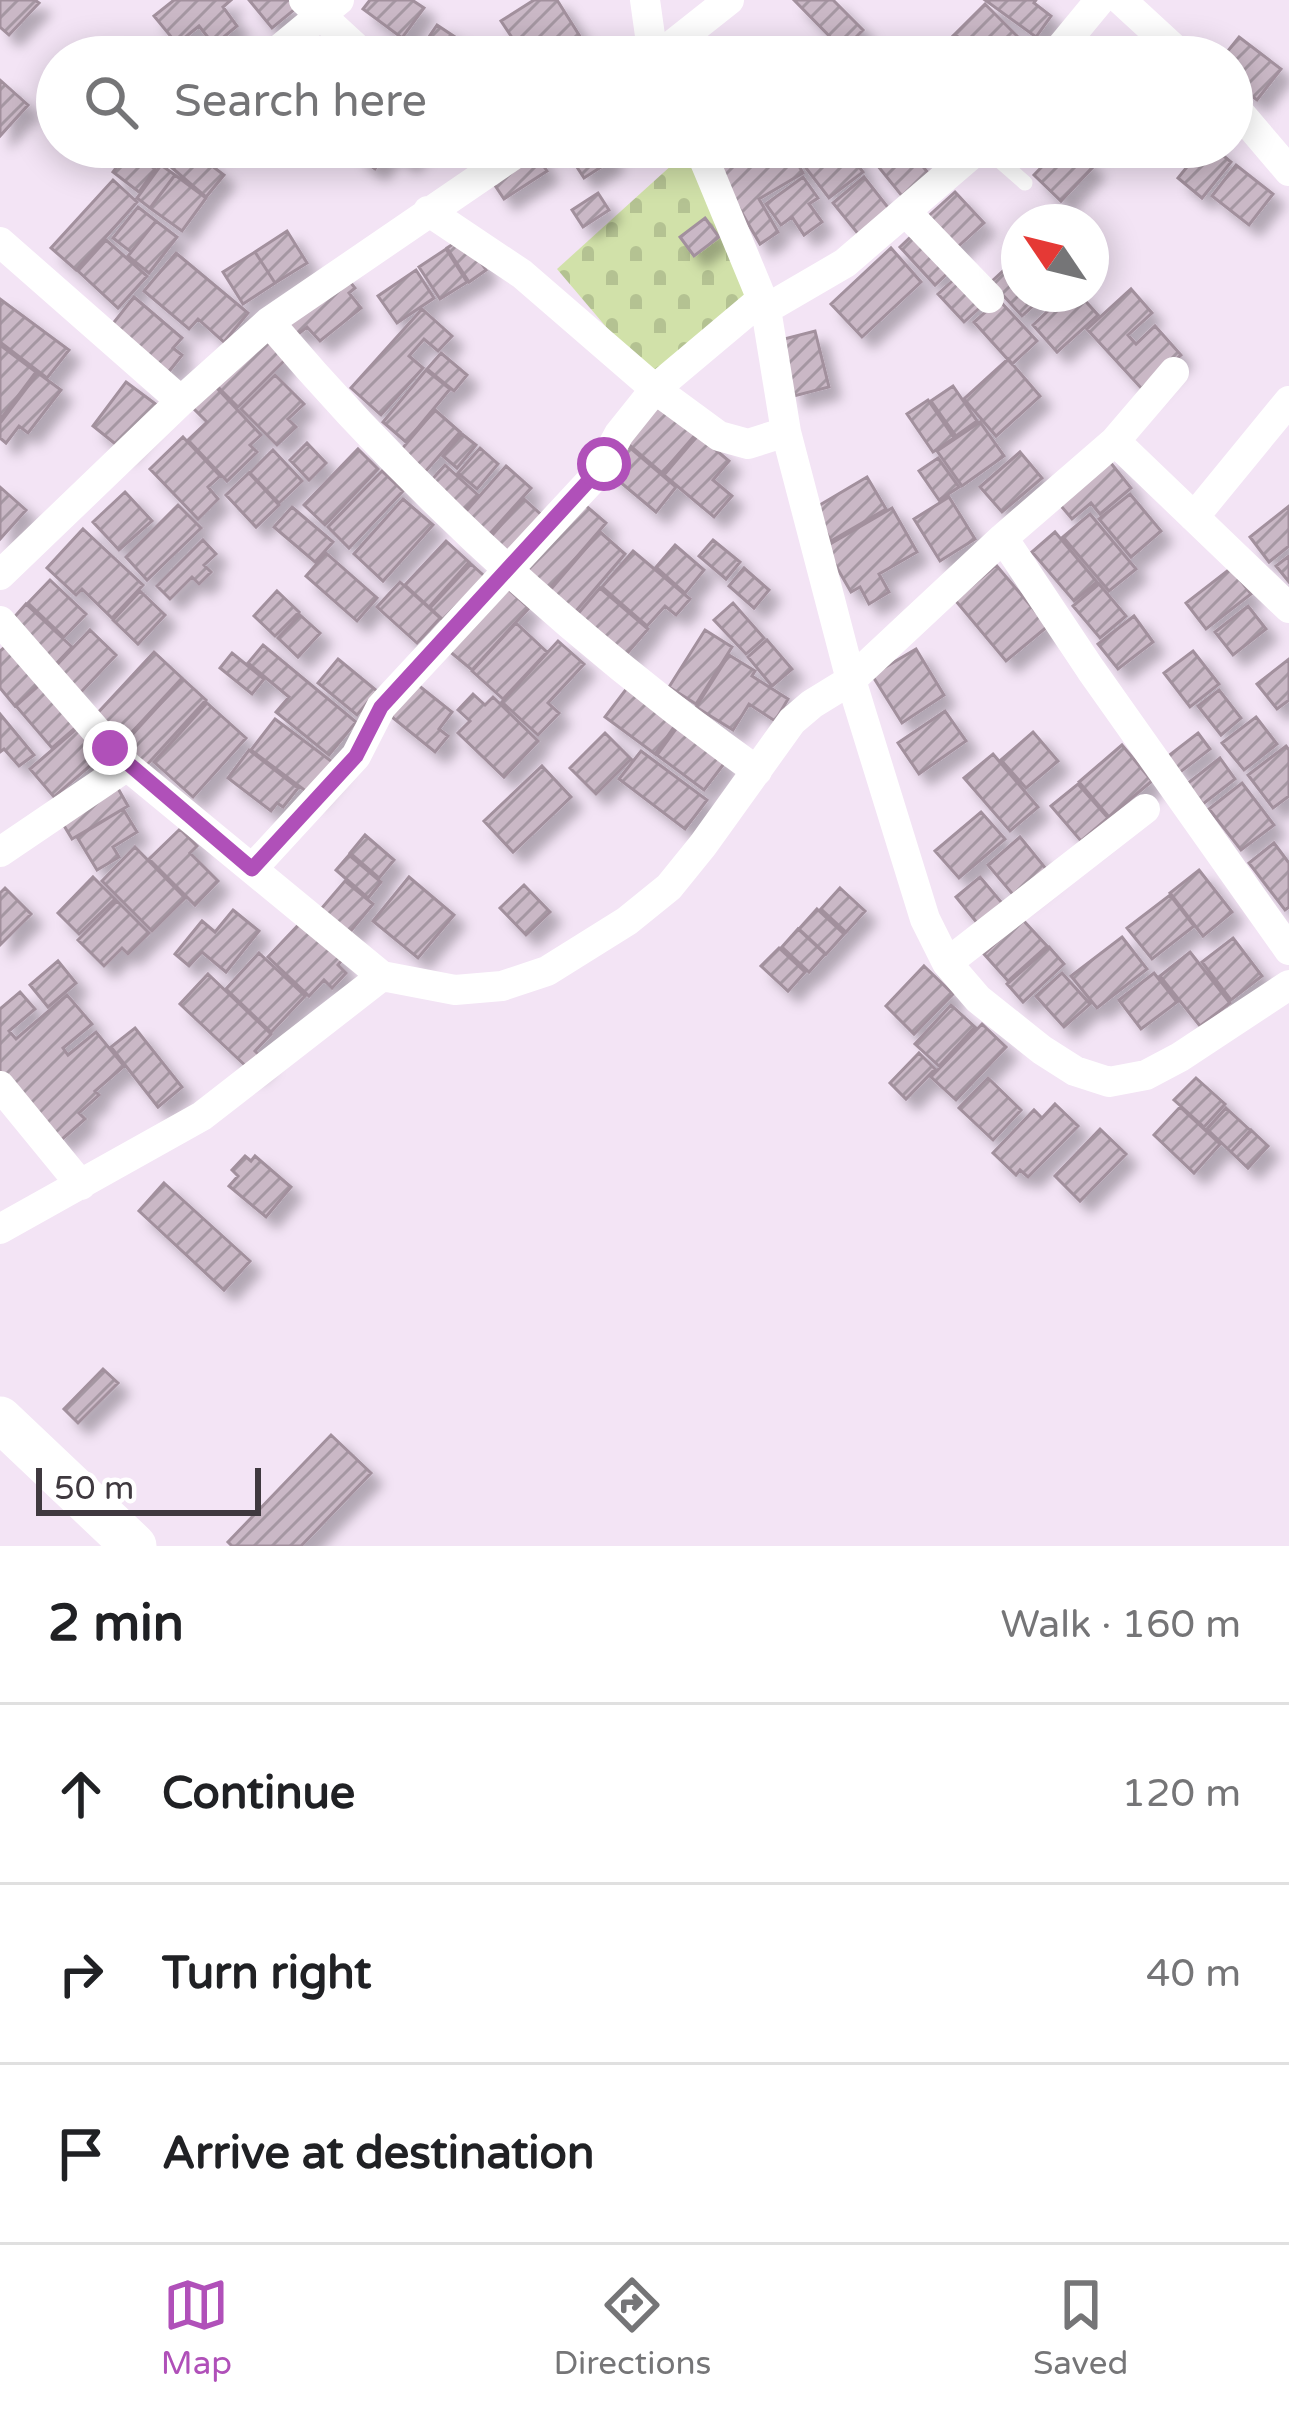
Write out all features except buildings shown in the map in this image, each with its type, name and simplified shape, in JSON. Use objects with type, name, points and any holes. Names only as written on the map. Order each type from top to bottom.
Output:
[{"type":"main road","points":[[0,1419],[134,1546]]},
{"type":"street","points":[[645,0],[651,36]]},
{"type":"street","points":[[682,36],[729,0]]},
{"type":"street","points":[[1070,36],[1100,0]]},
{"type":"street","points":[[1121,0],[1160,36]]},
{"type":"street","points":[[291,36],[321,6],[347,36]]},
{"type":"street","points":[[1253,129],[1289,171]]},
{"type":"street","points":[[0,575],[269,322],[428,211],[473,168]]},
{"type":"street","points":[[708,168],[764,304],[786,431],[850,680],[925,919],[947,963],[978,999],[1042,1049],[1075,1072],[1109,1082],[1146,1075],[1289,985]]},
{"type":"street","points":[[252,869],[356,756],[381,707],[598,473],[620,434],[656,389],[764,304],[845,263],[958,168]]},
{"type":"street","points":[[428,211],[522,274],[718,436],[761,442],[786,431]]},
{"type":"street","points":[[907,213],[989,298]]},
{"type":"street","points":[[0,242],[182,401]]},
{"type":"street","points":[[269,322],[376,443],[510,571],[582,636],[757,771]]},
{"type":"street","points":[[0,621],[127,766],[382,976],[455,990],[502,986],[547,971],[587,950],[669,886],[792,721],[850,680],[1115,441],[1174,372]]},
{"type":"street","points":[[1194,517],[1289,400]]},
{"type":"street","points":[[1115,441],[1289,608]]},
{"type":"street","points":[[1004,538],[1289,950]]},
{"type":"street","points":[[0,852],[127,766]]},
{"type":"street","points":[[947,963],[1145,809]]},
{"type":"street","points":[[0,1229],[202,1116],[382,976]]},
{"type":"street","points":[[0,1086],[81,1185]]},
{"type":"lane","points":[[1007,168],[1025,183]]},
{"type":"green space","points":[[669,168],[691,168],[758,293],[651,380],[557,269]]},
{"type":"route","points":[[110,748],[252,869],[356,756],[381,707],[604,464]]}]
